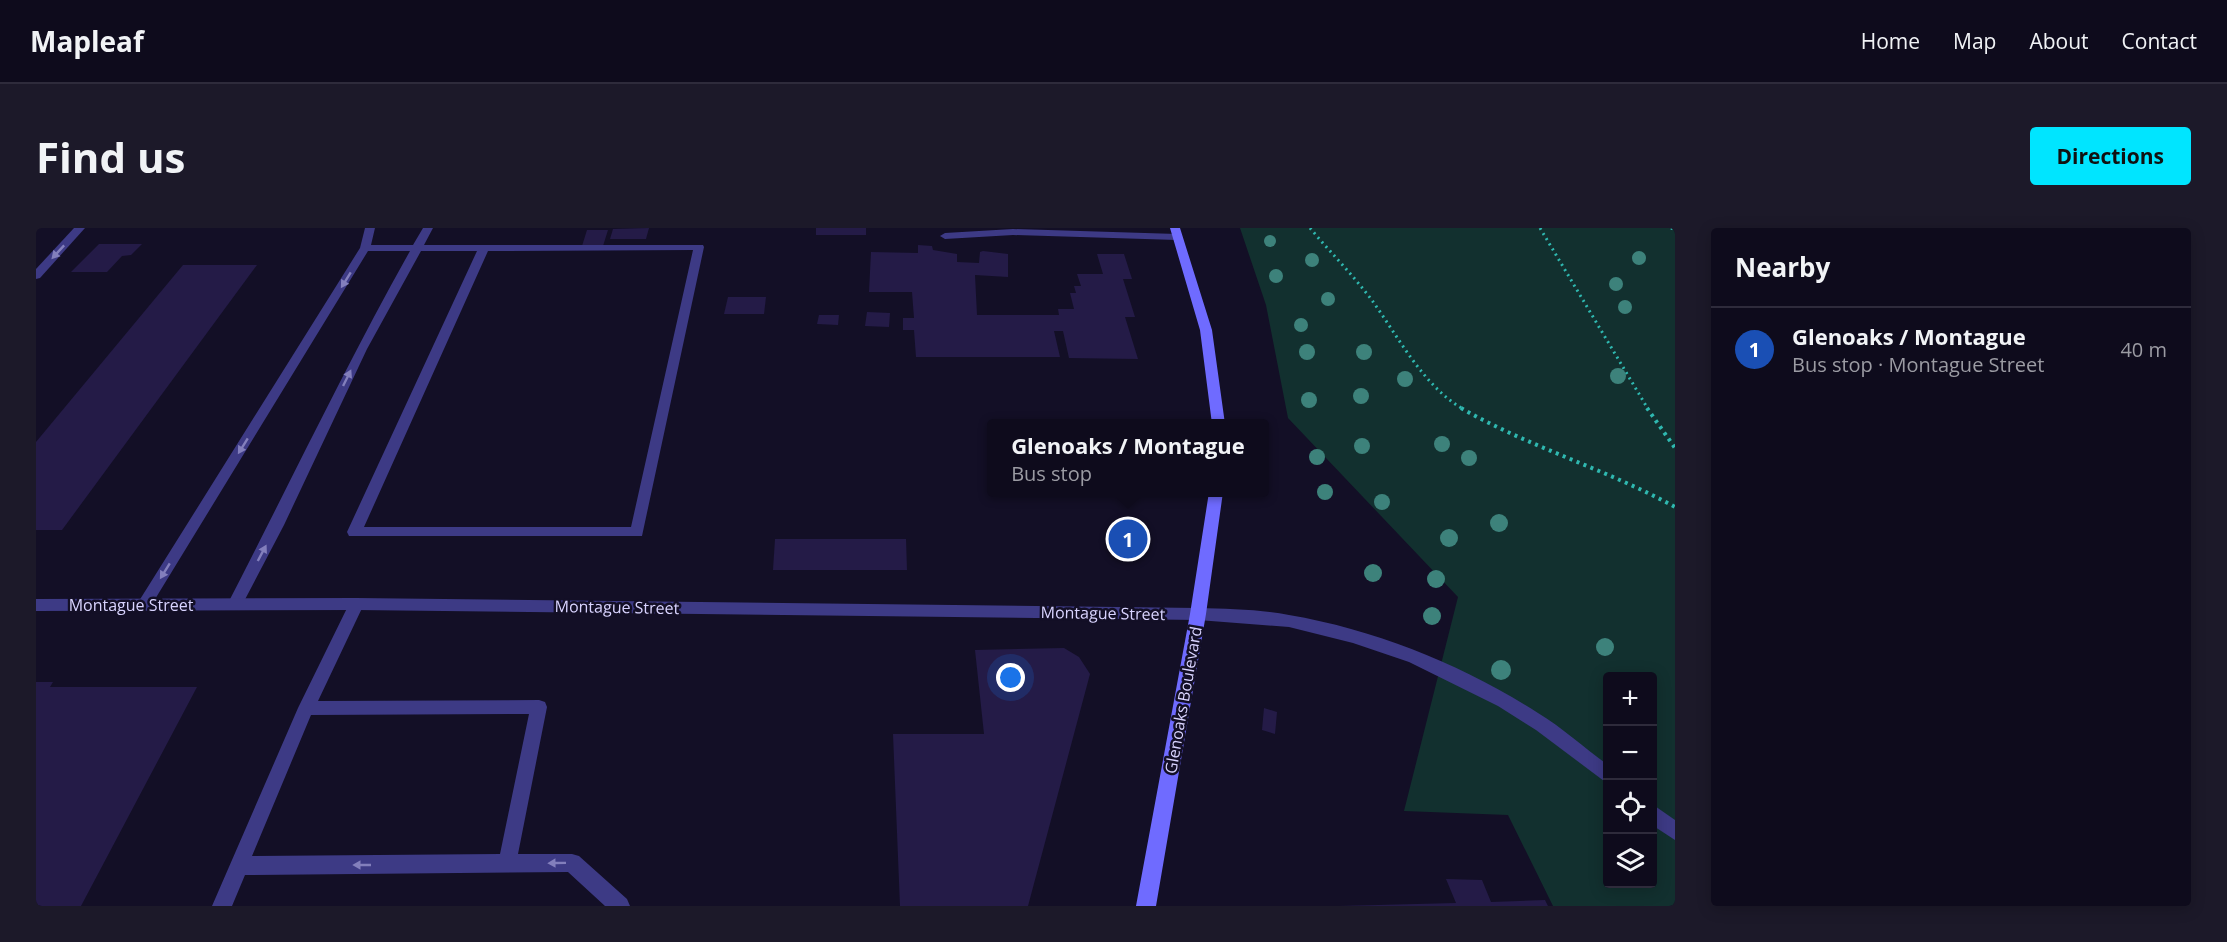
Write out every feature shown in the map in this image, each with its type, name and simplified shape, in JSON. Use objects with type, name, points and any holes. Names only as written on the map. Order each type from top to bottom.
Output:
[{"type":"main road","points":[[1176,232],[1206,330],[1217,419]]},
{"type":"main road","name":"Glenoaks Boulevard","points":[[1146,906],[1198,614],[1215,497]]},
{"type":"street","points":[[36,276],[80,228]]},
{"type":"street","points":[[144,605],[365,248],[370,228]]},
{"type":"street","points":[[235,605],[361,349],[428,228]]},
{"type":"street","points":[[945,236],[1013,232],[1176,232]]},
{"type":"street","points":[[365,248],[699,247],[638,532],[354,532],[484,248]]},
{"type":"street","points":[[222,906],[306,708],[356,604]]},
{"type":"street","name":"Montague Street","points":[[36,605],[356,604],[1198,614],[1287,621],[1358,637],[1416,657],[1466,679],[1533,719],[1603,772]]},
{"type":"street","points":[[306,708],[540,707],[507,864]]},
{"type":"street","points":[[1657,816],[1675,831]]},
{"type":"street","points":[[238,866],[572,863],[620,906]]},
{"type":"path","points":[[1310,228],[1369,297],[1429,379],[1451,402],[1494,427],[1617,478],[1675,507]]},
{"type":"path","points":[[1540,228],[1646,406],[1675,447]]},
{"type":"green space","points":[[1240,228],[1675,228],[1675,906],[1553,906],[1508,815],[1404,811],[1458,597],[1288,418],[1266,305]]},
{"type":"building","points":[[649,228],[646,239],[610,239],[613,229]]},
{"type":"building","points":[[816,228],[866,228],[866,235],[816,235]]},
{"type":"building","points":[[587,230],[608,230],[603,246],[582,246]]},
{"type":"building","points":[[99,244],[142,244],[131,255],[122,256],[107,272],[71,272]]},
{"type":"building","points":[[918,245],[932,246],[933,250],[957,254],[957,262],[979,263],[980,252],[983,251],[1008,254],[1008,277],[975,275],[977,315],[1059,315],[1058,309],[1074,309],[1070,293],[1076,293],[1074,286],[1081,286],[1077,274],[1103,274],[1097,254],[1124,254],[1132,279],[1123,279],[1135,317],[1125,317],[1138,359],[1069,358],[1063,331],[1054,331],[1060,357],[916,357],[914,330],[903,330],[903,318],[914,318],[912,292],[869,292],[871,252],[918,253]]},
{"type":"building","points":[[183,265],[257,265],[62,530],[36,530],[36,442]]},
{"type":"building","points":[[728,297],[766,297],[764,314],[724,314]]},
{"type":"building","points":[[867,312],[890,313],[889,327],[865,326]]},
{"type":"building","points":[[819,315],[839,315],[838,325],[817,324]]},
{"type":"building","points":[[775,539],[906,539],[907,570],[773,570]]},
{"type":"building","points":[[1064,648],[1079,657],[1090,674],[1028,906],[900,906],[893,734],[984,734],[975,650]]},
{"type":"building","points":[[36,682],[53,682],[50,687],[197,687],[81,906],[36,906]]},
{"type":"building","points":[[1264,708],[1277,712],[1275,734],[1262,730]]},
{"type":"building","points":[[1446,879],[1482,880],[1491,902],[1545,900],[1548,906],[1338,906],[1456,903]]},
{"type":"place","name":"Glenoaks / Montague","points":[[1128,539]]}]
